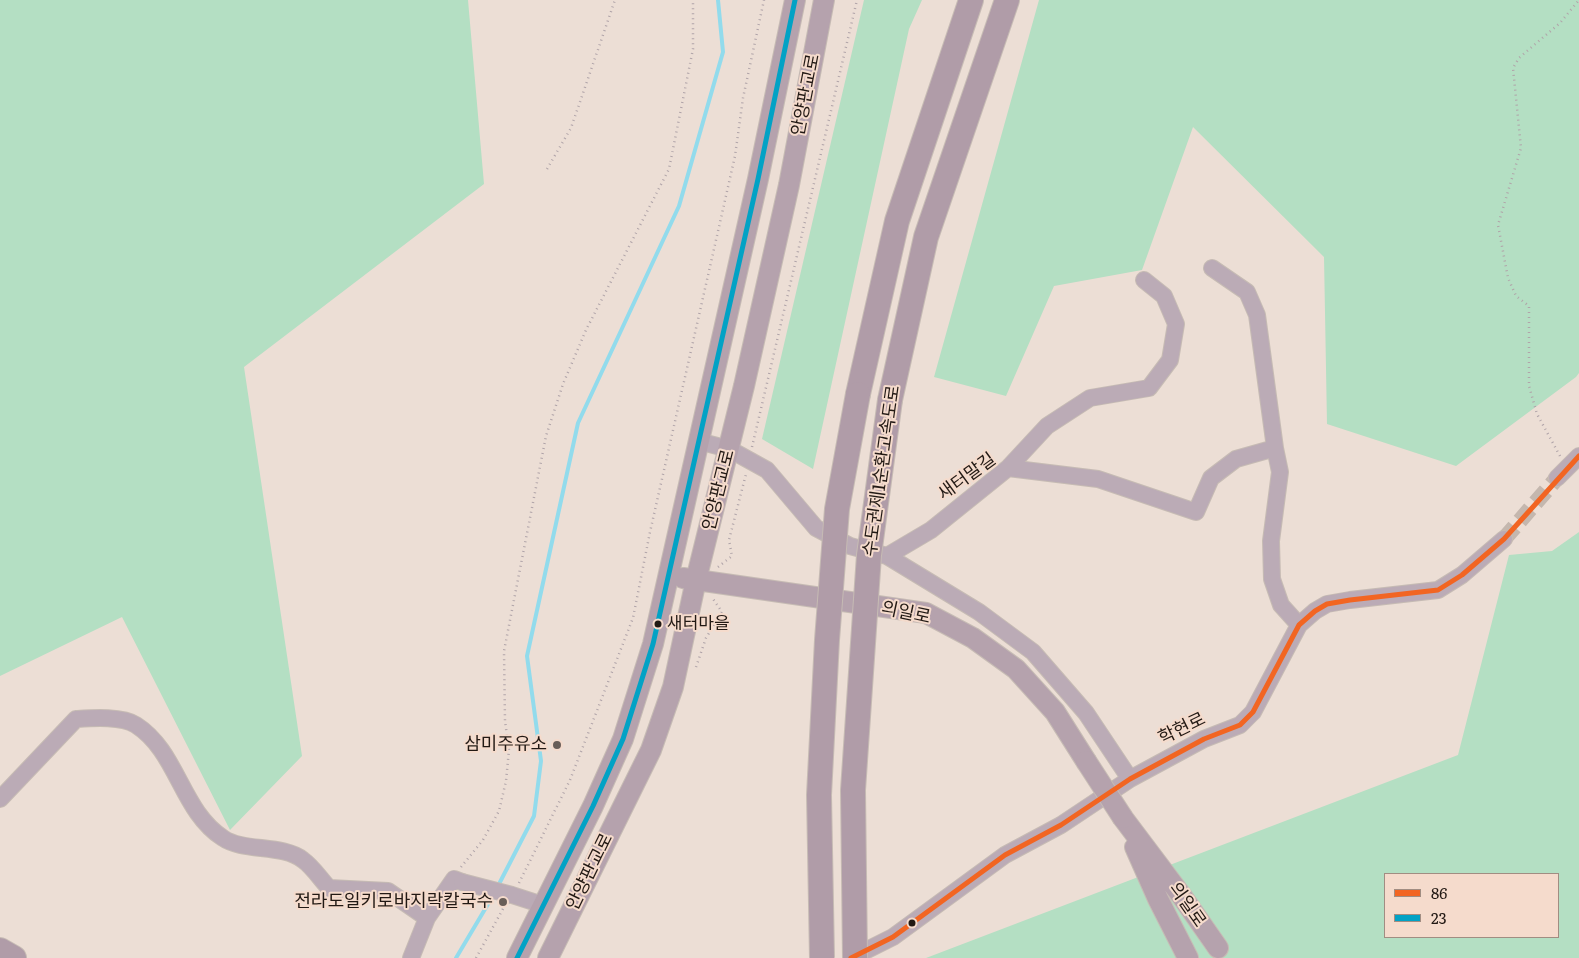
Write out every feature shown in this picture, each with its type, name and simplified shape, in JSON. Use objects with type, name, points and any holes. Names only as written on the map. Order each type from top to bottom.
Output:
[{"type":"highway","name":"수도권제1순환고속도로","points":[[822,958],[818,795],[837,509],[858,394],[897,220],[971,0]]},
{"type":"highway","name":"수도권제1순환고속도로","points":[[855,958],[853,790],[869,555],[890,400],[926,237],[1007,0]]},
{"type":"highway","points":[[0,950],[14,958]]},
{"type":"main road","name":"안양판교로","points":[[517,958],[593,806],[623,739],[653,644],[758,179],[796,0]]},
{"type":"main road","name":"안양판교로","points":[[548,958],[651,750],[673,687],[696,580],[729,449],[789,185],[824,0]]},
{"type":"main road","name":"의일로","points":[[668,575],[926,613],[973,638],[1016,669],[1055,712],[1123,818],[1182,895],[1218,948]]},
{"type":"main road","name":"의일로","points":[[1123,818],[1158,899],[1188,958]]},
{"type":"street","points":[[783,0],[789,30]]},
{"type":"street","points":[[1212,268],[1247,292],[1256,315],[1280,472],[1271,541],[1272,579],[1281,605],[1299,625]]},
{"type":"street","points":[[1008,468],[1047,426],[1090,398],[1149,388],[1170,360],[1176,324],[1164,296],[1144,280]]},
{"type":"street","points":[[698,441],[729,449],[767,470],[816,528],[850,546],[887,556],[979,612],[1033,652],[1086,713],[1130,779]]},
{"type":"street","name":"새터말길","points":[[887,556],[931,530],[1008,468],[1098,479],[1196,512],[1211,478],[1217,473],[1236,458],[1275,448]]},
{"type":"street","name":"학현로","points":[[851,958],[893,937],[1005,855],[1061,825],[1130,779],[1204,738],[1240,725],[1253,712],[1299,625],[1315,611],[1327,604],[1438,590],[1462,575],[1504,539]]},
{"type":"street","points":[[0,799],[76,719],[108,718],[135,724],[162,749],[179,784],[200,817],[224,840],[289,853],[304,860],[329,888],[388,891],[427,918]]},
{"type":"street","points":[[411,958],[427,918],[458,880],[513,893],[543,904]]},
{"type":"path","points":[[547,169],[571,128],[614,0]]},
{"type":"path","points":[[458,880],[466,859],[483,840],[499,811],[506,781],[509,750],[505,721],[504,651],[546,436],[563,384],[586,330],[669,169],[693,49],[693,0]]},
{"type":"path","points":[[476,958],[513,893],[570,780],[633,618],[650,532],[735,156],[743,98],[764,0]]},
{"type":"path","points":[[1568,467],[1537,414],[1531,395],[1529,386],[1529,306],[1516,296],[1508,278],[1498,225],[1521,148],[1513,68],[1519,58],[1560,23],[1579,0]]},
{"type":"green space","points":[[0,0],[468,0],[484,184],[244,367],[302,756],[230,830],[122,617],[0,676]]},
{"type":"green space","points":[[864,0],[922,0],[909,29],[813,469],[762,439]]},
{"type":"green space","points":[[1039,0],[1579,0],[1579,373],[1456,466],[1327,424],[1324,257],[1193,127],[1142,270],[1054,286],[1006,396],[934,377]]},
{"type":"green space","points":[[1579,532],[1579,958],[926,958],[1458,755],[1509,555],[1552,551]]},
{"type":"waterway","points":[[498,886],[534,816],[541,761],[527,656],[578,423],[679,206],[723,52],[718,0]]},
{"type":"waterway","points":[[456,958],[494,894]]},
{"type":"tunnel","points":[[1504,539],[1557,478]]},
{"type":"transit line","name":"23","points":[[517,958],[593,806],[623,739],[653,644],[758,179],[795,0]]},
{"type":"transit line","name":"86","points":[[851,958],[893,937],[1005,855],[1061,825],[1130,779],[1204,739],[1240,725],[1253,712],[1299,625],[1315,611],[1327,604],[1350,600],[1438,590],[1462,575],[1504,539],[1579,456]]},
{"type":"place","name":"새터마을","points":[[658,624]]},
{"type":"place","name":"삼미주유소","points":[[557,745]]},
{"type":"place","name":"전라도일키로바지락칼국수","points":[[503,902]]}]
